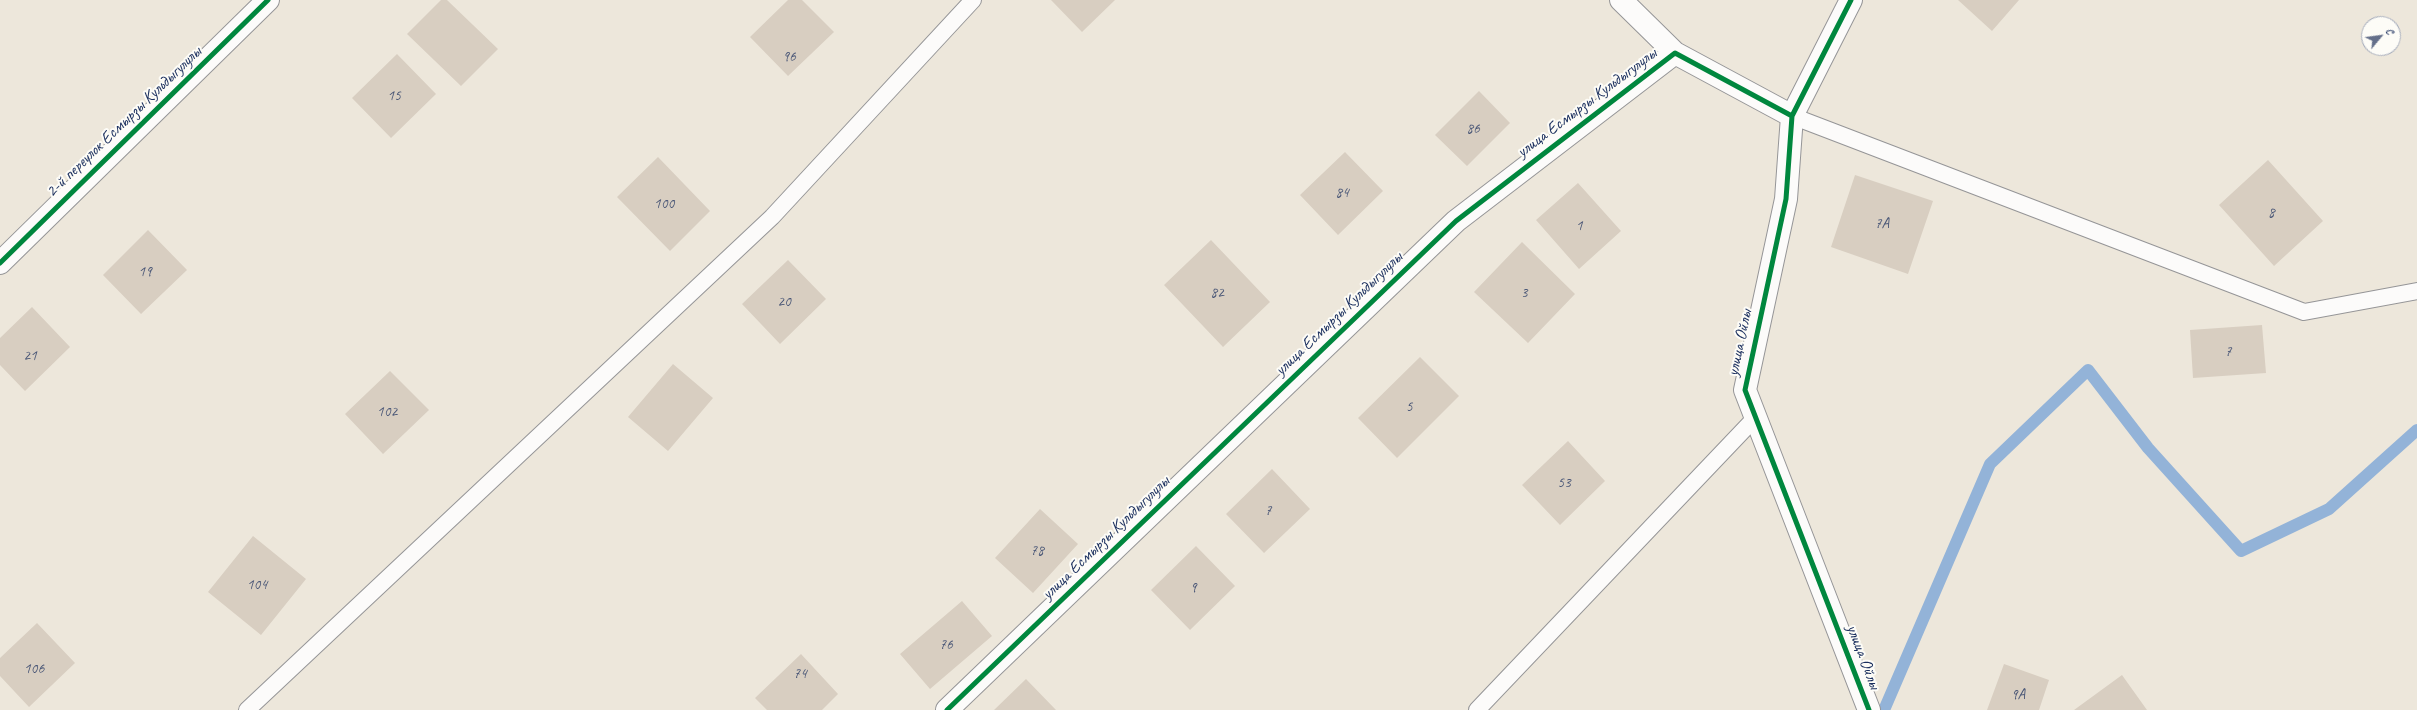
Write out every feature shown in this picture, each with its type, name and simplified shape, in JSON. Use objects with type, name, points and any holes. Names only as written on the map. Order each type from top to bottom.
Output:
[{"type":"street","name":"2-й переулок Есмырзы Кульдыгулулы","points":[[0,263],[268,0]]},
{"type":"street","name":"улица Есмырзы Кульдыгулулы","points":[[1621,0],[1675,53],[1792,116]]},
{"type":"street","name":"улица Ойлы","points":[[1851,0],[1792,116],[1786,199],[1745,390],[1869,710]]},
{"type":"street","name":"улица Есмырзы Кульдыгулулы","points":[[947,710],[1456,221],[1675,53]]},
{"type":"lane","points":[[247,710],[772,217],[972,0]]},
{"type":"lane","points":[[1792,116],[2304,312],[2417,292]]},
{"type":"lane","points":[[1477,710],[1756,417]]},
{"type":"building","points":[[441,0],[447,0],[498,49],[461,86],[407,34]]},
{"type":"building","points":[[788,0],[802,0],[834,32],[788,76],[750,37]]},
{"type":"building","points":[[1051,0],[1115,0],[1082,32]]},
{"type":"building","points":[[1958,0],[2019,0],[1992,31]]},
{"type":"building","points":[[397,54],[436,94],[391,138],[352,98]]},
{"type":"building","points":[[1479,91],[1510,123],[1467,166],[1435,135]]},
{"type":"building","points":[[1345,152],[1383,191],[1338,235],[1300,195]]},
{"type":"building","points":[[658,157],[710,211],[670,251],[617,197]]},
{"type":"building","points":[[2268,160],[2323,221],[2274,266],[2219,205]]},
{"type":"building","points":[[1855,175],[1933,201],[1908,274],[1831,247]]},
{"type":"building","points":[[1578,183],[1621,231],[1579,269],[1536,220]]},
{"type":"building","points":[[148,230],[187,270],[141,314],[103,275]]},
{"type":"building","points":[[1211,240],[1270,302],[1223,347],[1164,285]]},
{"type":"building","points":[[1522,242],[1575,294],[1528,343],[1474,292]]},
{"type":"building","points":[[788,260],[826,299],[780,344],[742,304]]},
{"type":"building","points":[[32,307],[70,347],[25,391],[0,365],[0,338]]},
{"type":"building","points":[[2262,325],[2266,373],[2193,378],[2190,330]]},
{"type":"building","points":[[1420,357],[1459,396],[1397,458],[1358,418]]},
{"type":"building","points":[[673,364],[713,398],[668,451],[628,417]]},
{"type":"building","points":[[390,371],[429,410],[383,454],[345,414]]},
{"type":"building","points":[[1568,441],[1605,481],[1560,525],[1522,485]]},
{"type":"building","points":[[1272,469],[1310,509],[1264,553],[1226,514]]},
{"type":"building","points":[[1040,509],[1078,544],[1033,593],[995,558]]},
{"type":"building","points":[[253,536],[306,579],[261,635],[208,592]]},
{"type":"building","points":[[1196,546],[1235,586],[1190,630],[1151,590]]},
{"type":"building","points":[[962,601],[992,636],[930,689],[900,654]]},
{"type":"building","points":[[37,623],[75,663],[29,707],[0,676],[0,658]]},
{"type":"building","points":[[801,654],[838,694],[822,710],[767,710],[755,698]]},
{"type":"building","points":[[2004,664],[2049,680],[2039,710],[1987,710]]},
{"type":"building","points":[[2122,675],[2147,710],[2074,710]]},
{"type":"building","points":[[1026,679],[1056,710],[994,710]]},
{"type":"waterway","points":[[1884,710],[1990,464],[2088,370],[2148,448],[2241,551],[2329,509],[2417,430]]},
{"type":"cycle path","points":[[0,263],[268,0]]},
{"type":"cycle path","points":[[1851,0],[1792,116],[1786,199],[1745,390],[1869,710]]},
{"type":"cycle path","points":[[947,710],[1456,221],[1675,53],[1792,116]]}]
